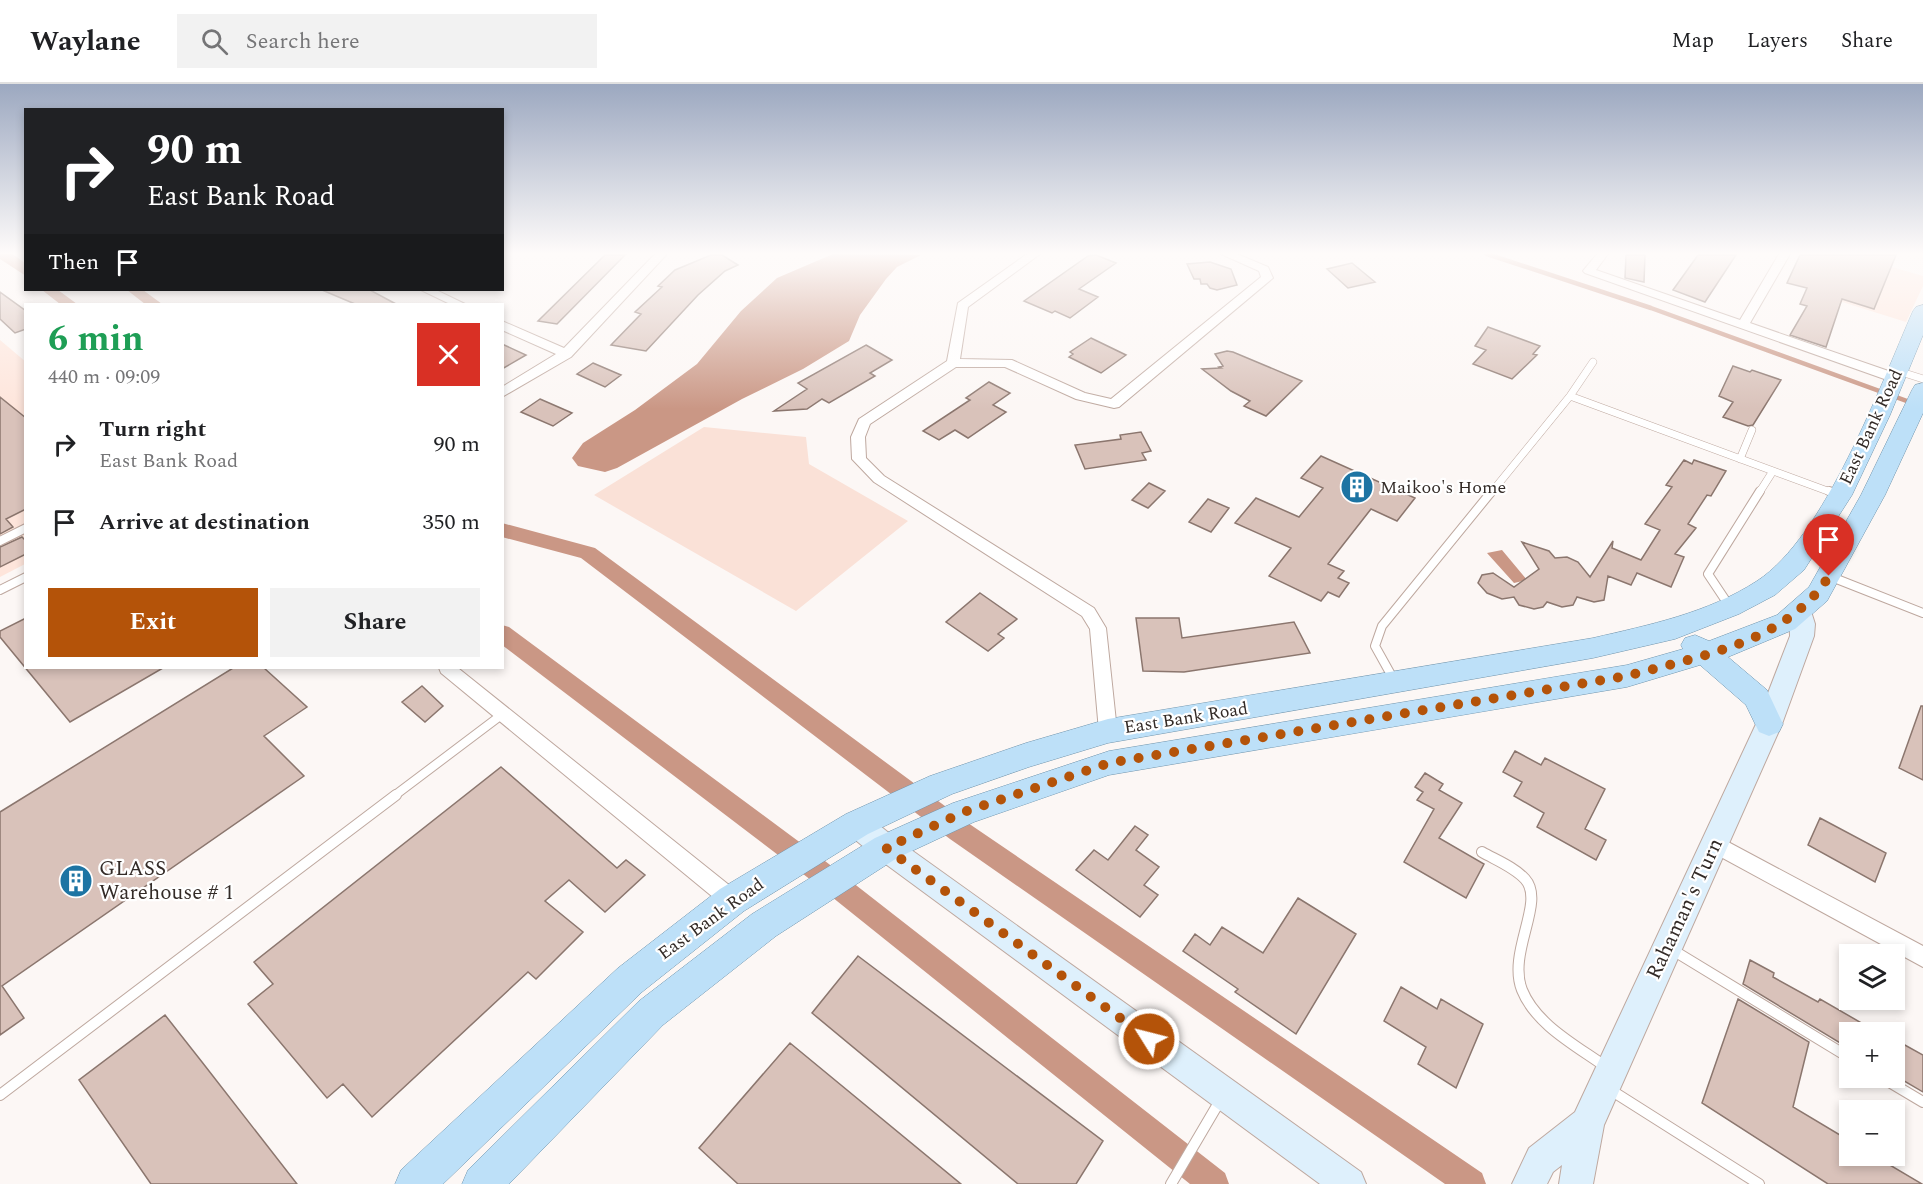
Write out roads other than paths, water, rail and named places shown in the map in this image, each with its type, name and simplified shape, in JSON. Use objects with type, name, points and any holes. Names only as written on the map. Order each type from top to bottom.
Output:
[{"type":"main road","name":"East Bank Road","points":[[415,1184],[630,980],[732,900],[857,824],[940,785],[1026,754],[1108,731],[1593,648],[1675,629],[1730,607],[1766,588],[1795,564],[1840,495],[1879,415],[1923,311]]},
{"type":"main road","name":"East Bank Road","points":[[482,1184],[651,1013],[765,925],[886,848],[964,812],[1109,763],[1627,676],[1706,654],[1764,633],[1801,611],[1818,594],[1873,495],[1923,390]]},
{"type":"main road","name":"Rahaman's Turn","points":[[1535,1172],[1587,1124],[1769,724],[1802,636],[1801,611]]},
{"type":"main road","points":[[1675,629],[1756,698],[1769,724]]},
{"type":"main road","points":[[857,824],[886,848],[1349,1184]]},
{"type":"main road","points":[[1576,1183],[1587,1124]]},
{"type":"street","points":[[504,392],[566,354],[613,305]]},
{"type":"street","points":[[953,363],[963,305]]},
{"type":"street","points":[[1108,731],[1098,628],[1088,612],[879,479],[859,459],[858,437],[864,422],[953,363],[1007,363],[1081,396],[1114,404],[1234,305]]},
{"type":"street","points":[[1689,305],[1895,377]]},
{"type":"street","points":[[1743,324],[1754,305]]},
{"type":"street","points":[[504,326],[566,354]]},
{"type":"street","points":[[448,669],[732,900]]},
{"type":"street","points":[[1715,844],[1923,957]]},
{"type":"lane","points":[[1395,683],[1375,646],[1382,626],[1570,396],[1593,362]]},
{"type":"lane","points":[[1895,377],[1923,379]]},
{"type":"lane","points":[[1570,396],[1840,495]]},
{"type":"lane","points":[[1740,459],[1752,430]]},
{"type":"lane","points":[[1730,607],[1707,574],[1773,471]]},
{"type":"lane","points":[[0,541],[24,529]]},
{"type":"lane","points":[[1829,576],[1923,613]]},
{"type":"lane","points":[[0,590],[24,578]]},
{"type":"lane","points":[[0,1095],[504,713]]},
{"type":"lane","points":[[1482,852],[1508,866],[1527,880],[1533,893],[1531,909],[1521,939],[1517,973],[1522,992],[1535,1010],[1607,1078],[1759,1184]]},
{"type":"lane","points":[[1668,947],[1839,1051]]},
{"type":"lane","points":[[1899,1088],[1923,1102]]},
{"type":"lane","points":[[1172,1183],[1224,1093]]},
{"type":"waterway","points":[[1643,305],[1923,407]]},
{"type":"waterway","points":[[504,531],[588,553],[959,831],[1471,1184]]},
{"type":"waterway","points":[[504,635],[816,869],[1214,1184]]},
{"type":"place","name":"Maikoo's Home","points":[[1357,487]]},
{"type":"place","name":"GLASS Warehouse # 1","points":[[76,881]]}]
